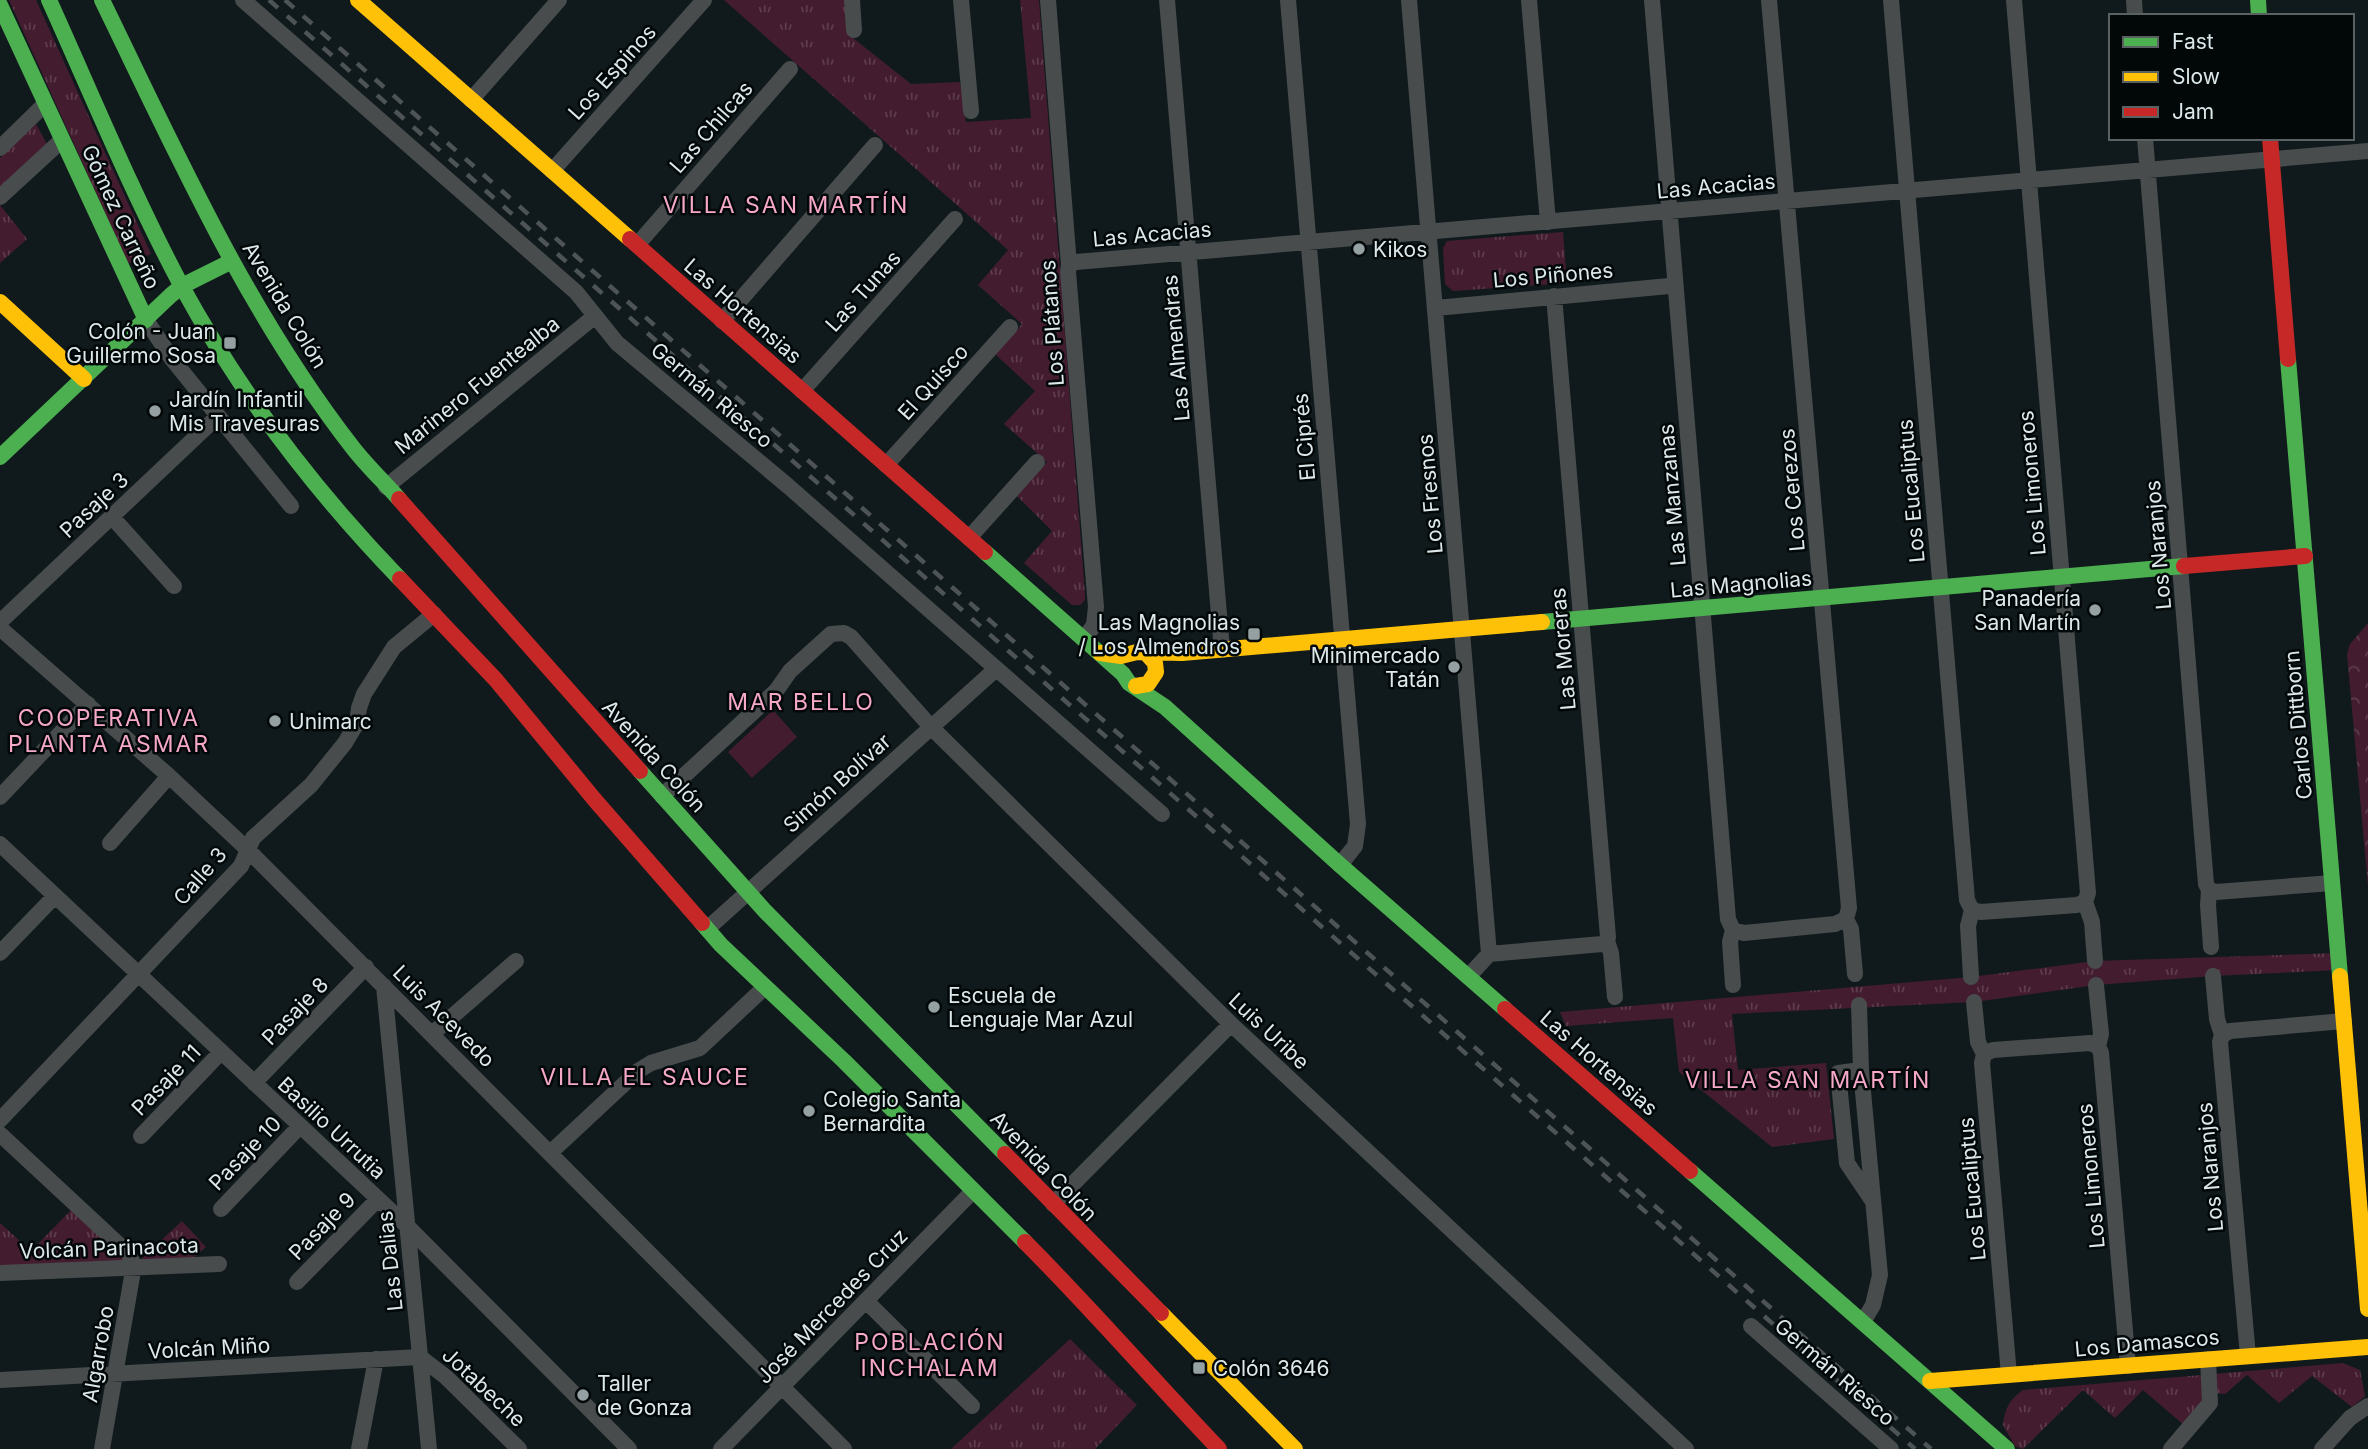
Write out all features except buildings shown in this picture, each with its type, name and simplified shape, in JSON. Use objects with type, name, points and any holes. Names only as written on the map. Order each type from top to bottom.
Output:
[{"type":"street","points":[[49,0],[145,213],[182,286],[236,377],[291,454],[353,529],[503,688],[594,799],[707,929],[844,1061],[1075,1293],[1219,1449]]},
{"type":"street","name":"Avenida Colón","points":[[102,0],[232,261],[272,330],[355,450],[747,892],[1288,1447]]},
{"type":"street","name":"Germán Riesco","points":[[243,0],[576,292],[617,343],[779,478],[1162,814]]},
{"type":"street","name":"Las Hortensias","points":[[358,0],[1123,674]]},
{"type":"street","points":[[471,100],[559,0]]},
{"type":"street","name":"Los Espinos","points":[[552,171],[704,0]]},
{"type":"street","points":[[852,0],[854,30]]},
{"type":"street","points":[[961,0],[971,111]]},
{"type":"street","name":"Los Plátanos","points":[[1048,0],[1097,613],[1094,625],[1084,639]]},
{"type":"street","name":"Las Almendras","points":[[1167,0],[1222,650]]},
{"type":"street","name":"El Ciprés","points":[[1289,0],[1358,831],[1351,853],[1340,865]]},
{"type":"street","name":"Los Fresnos","points":[[1409,0],[1489,954]]},
{"type":"street","points":[[1529,0],[1548,222]]},
{"type":"street","name":"Las Manzanas","points":[[1652,0],[1728,919],[1733,930],[1730,943],[1733,985]]},
{"type":"street","name":"Los Cerezos","points":[[1769,0],[1849,908],[1846,919],[1851,929],[1855,974]]},
{"type":"street","name":"Los Eucaliptus","points":[[1891,0],[1940,587],[1968,900],[1972,910],[1968,926],[1971,977]]},
{"type":"street","name":"Los Limoneros","points":[[2014,0],[2088,893],[2085,902],[2092,922],[2095,961]]},
{"type":"street","name":"Gómez Carreño","points":[[0,5],[159,343],[290,506]]},
{"type":"street","name":"Las Chilcas","points":[[637,245],[790,69]]},
{"type":"street","points":[[0,148],[45,104]]},
{"type":"street","points":[[0,197],[62,140]]},
{"type":"street","name":"Los Naranjos","points":[[2145,140],[2206,884],[2209,890],[2211,947]]},
{"type":"street","name":"Carlos Dittborn","points":[[2270,140],[2368,1309]]},
{"type":"street","points":[[722,321],[875,145]]},
{"type":"street","name":"Las Acacias","points":[[1069,265],[1076,262],[1189,252],[2368,151]]},
{"type":"street","name":"Las Tunas","points":[[802,391],[955,219]]},
{"type":"street","points":[[0,457],[182,286],[232,261]]},
{"type":"street","name":"Los Piñones","points":[[1436,308],[1669,286],[1674,288]]},
{"type":"street","name":"Las Moreras","points":[[1554,296],[1607,942],[1611,953],[1615,997]]},
{"type":"street","points":[[0,302],[84,379]]},
{"type":"street","name":"Marinero Fuentealba","points":[[386,487],[595,316]]},
{"type":"street","name":"El Quisco","points":[[886,465],[1010,327]]},
{"type":"street","name":"Pasaje 3","points":[[0,622],[217,417]]},
{"type":"street","points":[[969,538],[1037,462]]},
{"type":"street","points":[[113,517],[174,586]]},
{"type":"street","name":"Las Magnolias","points":[[1137,654],[1222,650],[2305,556]]},
{"type":"street","name":"Calle 3","points":[[0,1121],[241,866],[253,838],[311,785],[340,750],[357,723],[364,694],[394,647],[434,614]]},
{"type":"street","name":"Luis Acevedo","points":[[0,628],[169,776],[247,849],[844,1449]]},
{"type":"street","name":"Luis Uribe","points":[[662,796],[776,691],[790,671],[826,638],[837,632],[851,637],[931,727],[1231,1024],[1686,1449]]},
{"type":"street","points":[[1100,653],[1114,656],[1137,654],[1153,659],[1155,675]]},
{"type":"street","points":[[1137,654],[1124,662],[1123,674],[1129,683],[1136,686],[1148,684],[1182,653]]},
{"type":"street","name":"Simón Bolívar","points":[[707,929],[996,669]]},
{"type":"street","name":"Las Hortensias","points":[[1155,675],[1165,707]]},
{"type":"street","name":"Las Hortensias","points":[[1136,686],[1165,707],[1340,865],[2007,1449]]},
{"type":"street","points":[[0,797],[88,705]]},
{"type":"street","points":[[110,843],[169,776]]},
{"type":"street","name":"Basilio Urrutia","points":[[0,844],[407,1226],[629,1449]]},
{"type":"street","points":[[2209,890],[2216,892],[2332,883]]},
{"type":"street","points":[[0,953],[55,896]]},
{"type":"street","points":[[1972,910],[1981,912],[2077,905],[2085,902]]},
{"type":"street","points":[[1733,930],[1744,933],[1835,924],[1846,919]]},
{"type":"street","points":[[1469,976],[1489,954],[1607,942]]},
{"type":"street","points":[[432,1034],[516,961]]},
{"type":"street","name":"Pasaje 8","points":[[254,1083],[366,968]]},
{"type":"street","name":"Los Naranjos","points":[[2213,976],[2217,1019],[2222,1035],[2220,1042],[2249,1356]]},
{"type":"street","name":"Los Limoneros","points":[[2096,985],[2101,1029],[2098,1046],[2101,1053],[2128,1366]]},
{"type":"street","name":"Las Dalias","points":[[384,986],[429,1449]]},
{"type":"street","points":[[550,1153],[638,1071],[651,1063],[700,1048],[765,987]]},
{"type":"street","name":"Los Eucaliptus","points":[[1974,1002],[1978,1042],[1984,1054],[1982,1063],[2010,1375]]},
{"type":"street","points":[[1859,1005],[1861,1070],[1880,1275],[1877,1295],[1863,1322]]},
{"type":"street","points":[[2222,1035],[2230,1031],[2344,1021]]},
{"type":"street","points":[[1053,1204],[1231,1024]]},
{"type":"street","points":[[1984,1054],[1993,1050],[2090,1043],[2098,1046]]},
{"type":"street","name":"Pasaje 11","points":[[141,1136],[221,1052]]},
{"type":"street","points":[[1861,1070],[1838,1073],[1847,1163],[1873,1202]]},
{"type":"street","name":"Pasaje 10","points":[[221,1209],[300,1126]]},
{"type":"street","points":[[0,1134],[128,1254],[135,1267]]},
{"type":"street","name":"José Mercedes Cruz","points":[[722,1449],[973,1191]]},
{"type":"street","name":"Pasaje 9","points":[[297,1282],[378,1199]]},
{"type":"street","name":"Volcán Parinacota","points":[[0,1273],[219,1264]]},
{"type":"street","name":"Algarrobo","points":[[102,1449],[135,1267]]},
{"type":"street","points":[[866,1301],[972,1406]]},
{"type":"street","name":"Germán Riesco","points":[[1751,1325],[1891,1449]]},
{"type":"street","name":"Los Damascos","points":[[1930,1381],[2368,1347]]},
{"type":"street","name":"Volcán Miño","points":[[0,1380],[420,1357]]},
{"type":"street","name":"Jotabeche","points":[[420,1357],[446,1377],[519,1449]]},
{"type":"street","points":[[359,1449],[376,1359]]},
{"type":"street","points":[[2171,1449],[2210,1403],[2208,1359]]},
{"type":"street","points":[[2322,1449],[2350,1418],[2368,1406]]},
{"type":"green space","points":[[9,0],[36,0],[151,254],[128,264]]},
{"type":"green space","points":[[724,0],[845,0],[848,34],[911,84],[960,82],[966,122],[1031,118],[1020,0],[1039,0],[1085,594],[1085,600],[1080,605],[1072,605],[1024,563],[1052,531],[1016,495],[1047,462],[1004,424],[1035,391],[995,354],[1022,324],[978,285],[1008,250]]},
{"type":"green space","points":[[36,124],[47,144],[0,191],[0,158]]},
{"type":"green space","points":[[0,205],[27,239],[0,263]]},
{"type":"green space","points":[[1563,232],[1567,283],[1453,291],[1445,284],[1443,248],[1447,241]]},
{"type":"green space","points":[[2368,623],[2368,886],[2347,654],[2350,644]]},
{"type":"green space","points":[[773,710],[797,737],[752,778],[728,752]]},
{"type":"green space","points":[[2338,953],[2340,970],[2096,985],[1974,1002],[1732,1014],[1738,1070],[1826,1063],[1834,1139],[1772,1147],[1679,1072],[1673,1018],[1566,1026],[1560,1012],[1971,977],[2095,961]]},
{"type":"green space","points":[[74,1207],[129,1261],[0,1270],[0,1223],[31,1251]]},
{"type":"green space","points":[[182,1221],[206,1247],[188,1262],[138,1262]]},
{"type":"green space","points":[[1070,1339],[1137,1405],[1095,1449],[951,1449]]},
{"type":"green space","points":[[2343,1363],[2360,1370],[2365,1396],[2352,1407],[2312,1376],[2279,1403],[2247,1375],[2225,1394],[2213,1393],[2185,1426],[2143,1390],[2115,1418],[2083,1390],[2023,1449],[2015,1446],[2003,1425],[2008,1405],[2023,1390]]},
{"type":"railway","points":[[269,0],[1915,1449]]},
{"type":"railway","points":[[285,0],[1931,1449]]},
{"type":"traffic: fast","points":[[49,0],[146,215],[204,325],[281,440],[338,511],[400,579]]},
{"type":"traffic: fast","points":[[102,0],[186,174],[247,287],[315,396],[353,448],[399,499]]},
{"type":"traffic: fast","points":[[2258,0],[2259,14]]},
{"type":"traffic: fast","points":[[0,5],[146,320]]},
{"type":"traffic: fast","points":[[0,457],[171,295],[182,286],[232,261]]},
{"type":"traffic: fast","points":[[2288,359],[2340,976]]},
{"type":"traffic: fast","points":[[985,552],[1123,674],[1129,683],[1165,707],[1505,1009]]},
{"type":"traffic: fast","points":[[1542,622],[2184,566]]},
{"type":"traffic: fast","points":[[640,771],[764,910],[1005,1154]]},
{"type":"traffic: fast","points":[[702,923],[721,945],[844,1061],[1025,1242]]},
{"type":"traffic: fast","points":[[1690,1171],[2007,1449]]},
{"type":"traffic: slow","points":[[358,0],[630,239]]},
{"type":"traffic: slow","points":[[0,302],[84,379]]},
{"type":"traffic: slow","points":[[1100,653],[1121,656],[1137,652],[1182,653],[1542,622]]},
{"type":"traffic: slow","points":[[1136,686],[1148,684],[1156,672],[1155,663],[1146,653]]},
{"type":"traffic: slow","points":[[2340,976],[2368,1309]]},
{"type":"traffic: slow","points":[[1161,1313],[1295,1449]]},
{"type":"traffic: slow","points":[[1930,1381],[2368,1347]]},
{"type":"traffic: jam","points":[[2270,140],[2288,359]]},
{"type":"traffic: jam","points":[[630,239],[985,552]]},
{"type":"traffic: jam","points":[[399,499],[640,771]]},
{"type":"traffic: jam","points":[[2184,566],[2305,556]]},
{"type":"traffic: jam","points":[[400,579],[496,680],[594,799],[702,923]]},
{"type":"traffic: jam","points":[[1505,1009],[1690,1171]]},
{"type":"traffic: jam","points":[[1005,1154],[1161,1313]]},
{"type":"traffic: jam","points":[[1025,1242],[1219,1449]]},
{"type":"place","name":"Kikos","points":[[1359,249]]},
{"type":"place","name":"Colón - Juan Guillermo Sosa","points":[[230,343]]},
{"type":"place","name":"Jardín Infantil Mis Travesuras","points":[[155,411]]},
{"type":"place","name":"Panadería San Martín","points":[[2095,610]]},
{"type":"place","name":"Las Magnolias / Los Almendros","points":[[1254,634]]},
{"type":"place","name":"Minimercado Tatán","points":[[1454,667]]},
{"type":"place","name":"Unimarc","points":[[275,721]]},
{"type":"place","name":"Escuela de Lenguaje Mar Azul","points":[[934,1007]]},
{"type":"place","name":"Colegio Santa Bernardita","points":[[809,1111]]},
{"type":"place","name":"Colón 3646","points":[[1199,1368]]},
{"type":"place","name":"Taller de Gonza","points":[[583,1395]]},
{"type":"district","name":"VILLA SAN MARTÍN","points":[[786,205]]},
{"type":"district","name":"MAR BELLO","points":[[801,702]]},
{"type":"district","name":"COOPERATIVA PLANTA ASMAR","points":[[109,731]]},
{"type":"district","name":"VILLA EL SAUCE","points":[[645,1077]]},
{"type":"district","name":"VILLA SAN MARTÍN","points":[[1808,1080]]},
{"type":"district","name":"POBLACIÓN INCHALAM","points":[[930,1355]]}]
